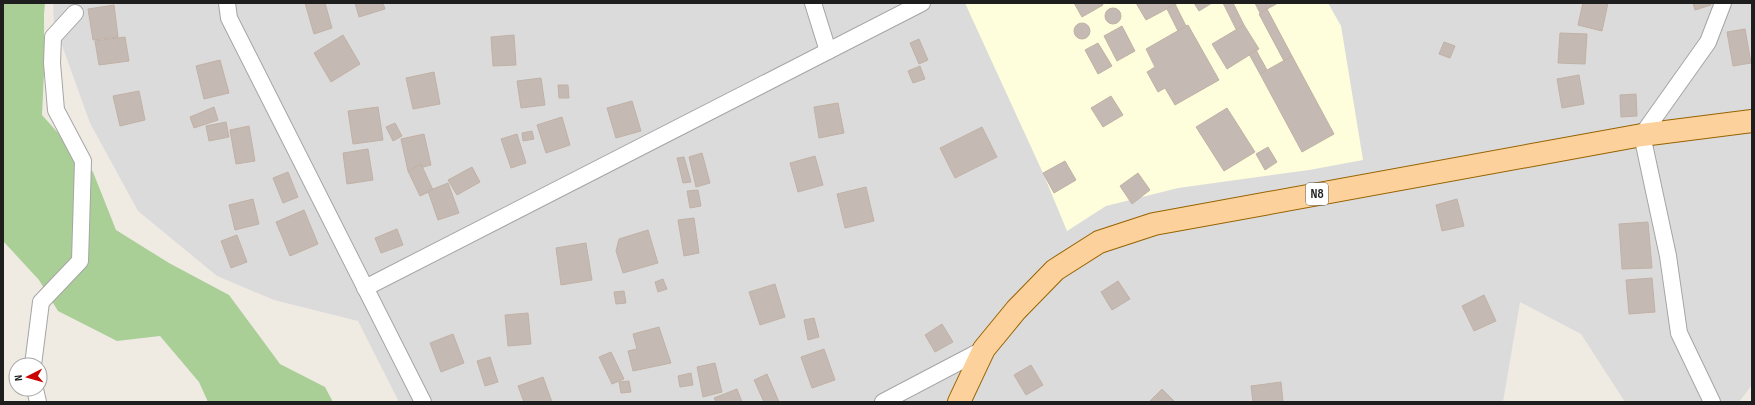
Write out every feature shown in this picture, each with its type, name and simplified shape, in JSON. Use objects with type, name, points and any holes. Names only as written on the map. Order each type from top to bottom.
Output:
[{"type":"main road","name":"N8","points":[[959,402],[984,349],[1016,310],[1055,270],[1099,242],[1147,226],[1642,135],[1752,121]]},
{"type":"street","points":[[227,3],[229,18],[423,402]]},
{"type":"street","points":[[812,3],[828,51]]},
{"type":"street","points":[[365,288],[922,3]]},
{"type":"street","points":[[1712,402],[1679,333],[1668,256],[1642,135],[1708,42],[1723,3]]},
{"type":"street","points":[[34,357],[41,302],[80,261],[83,161],[56,110],[52,64],[53,37],[75,13]]},
{"type":"street","points":[[883,402],[984,349]]},
{"type":"shaded area","points":[[53,3],[1752,3],[1752,385],[1739,402],[1625,402],[1581,334],[1520,302],[1503,402],[399,402],[358,321],[274,300],[217,276],[138,211],[90,123],[54,23]]},
{"type":"shaded area","points":[[965,3],[1328,3],[1341,26],[1363,160],[1309,170],[1178,188],[1106,206],[1067,231],[1043,173]]},
{"type":"green space","points":[[3,3],[45,3],[42,115],[93,172],[116,230],[169,263],[229,295],[280,364],[325,387],[333,402],[208,402],[199,382],[160,336],[117,341],[58,311],[39,280],[3,241]]},
{"type":"building","points":[[305,3],[325,3],[332,28],[314,34]]},
{"type":"building","points":[[355,3],[383,3],[385,9],[359,17]]},
{"type":"building","points":[[1074,3],[1102,3],[1103,5],[1082,17]]},
{"type":"building","points":[[1136,3],[1178,3],[1146,20]]},
{"type":"building","points":[[1194,3],[1212,3],[1199,11]]},
{"type":"building","points":[[1223,3],[1233,3],[1244,25],[1236,29]]},
{"type":"building","points":[[1255,3],[1278,3],[1260,13]]},
{"type":"building","points":[[1583,3],[1608,3],[1602,31],[1578,25]]},
{"type":"building","points":[[1693,3],[1710,3],[1711,5],[1695,10]]},
{"type":"building","points":[[1175,4],[1186,26],[1178,31],[1167,9]]},
{"type":"building","points":[[114,5],[118,37],[93,40],[88,9]]},
{"type":"building","points":[[1113,8],[1119,10],[1121,16],[1119,22],[1113,24],[1107,22],[1105,16],[1107,10]]},
{"type":"building","points":[[1267,9],[1292,56],[1284,61],[1259,14]]},
{"type":"building","points":[[1082,23],[1088,25],[1090,31],[1088,37],[1082,39],[1076,37],[1074,31],[1076,25]]},
{"type":"building","points":[[1188,25],[1219,80],[1175,105],[1165,88],[1158,92],[1147,72],[1155,67],[1146,49]]},
{"type":"building","points":[[1244,25],[1259,49],[1227,69],[1212,44]]},
{"type":"building","points":[[1122,26],[1135,51],[1117,61],[1104,36]]},
{"type":"building","points":[[1745,29],[1751,63],[1733,66],[1727,32]]},
{"type":"building","points":[[1560,33],[1587,34],[1585,64],[1558,63]]},
{"type":"building","points":[[343,35],[360,64],[331,82],[314,53]]},
{"type":"building","points":[[514,35],[516,65],[493,66],[491,37]]},
{"type":"building","points":[[125,37],[129,61],[99,65],[95,41]]},
{"type":"building","points":[[919,39],[928,60],[919,64],[910,43]]},
{"type":"building","points":[[1444,42],[1455,46],[1450,58],[1439,54]]},
{"type":"building","points":[[1098,43],[1112,66],[1098,74],[1085,50]]},
{"type":"building","points":[[1256,50],[1267,70],[1260,74],[1249,54]]},
{"type":"building","points":[[1292,56],[1334,134],[1302,152],[1260,74]]},
{"type":"building","points":[[220,60],[229,93],[204,99],[196,66]]},
{"type":"building","points":[[920,66],[925,79],[913,83],[908,71]]},
{"type":"building","points":[[434,72],[440,104],[413,109],[406,78]]},
{"type":"building","points":[[1579,75],[1584,104],[1562,108],[1557,79]]},
{"type":"building","points":[[541,78],[545,105],[521,108],[517,81]]},
{"type":"building","points":[[558,85],[568,85],[569,98],[559,98]]},
{"type":"building","points":[[139,91],[145,120],[120,126],[113,96]]},
{"type":"building","points":[[1636,94],[1637,116],[1621,117],[1620,95]]},
{"type":"building","points":[[1111,96],[1123,115],[1103,127],[1091,108]]},
{"type":"building","points":[[632,101],[641,131],[616,138],[607,108]]},
{"type":"building","points":[[838,103],[844,133],[819,138],[814,107]]},
{"type":"building","points":[[214,107],[218,120],[194,128],[190,117]]},
{"type":"building","points":[[378,107],[383,140],[353,144],[348,111]]},
{"type":"building","points":[[1227,108],[1255,152],[1224,171],[1196,127]]},
{"type":"building","points":[[562,117],[570,145],[546,153],[537,125]]},
{"type":"building","points":[[226,122],[229,137],[209,141],[206,126]]},
{"type":"building","points":[[395,123],[402,136],[393,141],[386,127]]},
{"type":"building","points":[[249,126],[255,161],[236,164],[230,130]]},
{"type":"building","points":[[982,127],[997,157],[955,178],[940,148]]},
{"type":"building","points":[[532,131],[534,139],[523,141],[522,133]]},
{"type":"building","points":[[424,134],[431,165],[408,171],[401,139]]},
{"type":"building","points":[[517,134],[526,163],[511,168],[501,139]]},
{"type":"building","points":[[1268,147],[1277,162],[1265,170],[1256,154]]},
{"type":"building","points":[[368,149],[373,180],[347,184],[343,153]]},
{"type":"building","points":[[702,153],[710,183],[696,187],[689,157]]},
{"type":"building","points":[[815,156],[823,185],[798,192],[790,163]]},
{"type":"building","points":[[684,157],[691,182],[683,183],[677,158]]},
{"type":"building","points":[[1065,161],[1076,180],[1054,193],[1043,173]]},
{"type":"building","points":[[421,164],[433,190],[420,196],[408,171]]},
{"type":"building","points":[[472,167],[480,182],[457,195],[448,180]]},
{"type":"building","points":[[288,172],[298,197],[283,203],[273,178]]},
{"type":"building","points":[[1138,173],[1150,190],[1132,204],[1120,186]]},
{"type":"building","points":[[448,183],[459,213],[438,220],[428,191]]},
{"type":"building","points":[[866,187],[874,221],[845,228],[837,194]]},
{"type":"building","points":[[698,190],[701,206],[690,208],[687,191]]},
{"type":"building","points":[[253,199],[259,224],[235,230],[229,205]]},
{"type":"building","points":[[1457,199],[1464,226],[1442,231],[1436,205]]},
{"type":"building","points":[[304,210],[318,244],[290,256],[276,222]]},
{"type":"building","points":[[694,218],[699,253],[684,256],[678,220]]},
{"type":"building","points":[[1648,222],[1652,268],[1622,269],[1619,224]]},
{"type":"building","points":[[397,229],[403,245],[381,253],[375,238]]},
{"type":"building","points":[[648,230],[658,263],[623,273],[616,251],[619,239]]},
{"type":"building","points":[[237,235],[247,262],[231,268],[221,241]]},
{"type":"building","points":[[586,243],[592,280],[561,285],[556,248]]},
{"type":"building","points":[[1652,278],[1655,312],[1629,314],[1626,280]]},
{"type":"building","points":[[663,279],[667,289],[658,292],[655,282]]},
{"type":"building","points":[[1118,281],[1130,299],[1112,310],[1101,292]]},
{"type":"building","points":[[775,284],[785,317],[760,325],[749,292]]},
{"type":"building","points":[[624,291],[626,303],[616,304],[614,292]]},
{"type":"building","points":[[1484,295],[1496,321],[1474,331],[1462,306]]},
{"type":"building","points":[[528,313],[531,344],[508,346],[505,315]]},
{"type":"building","points":[[814,318],[819,337],[808,340],[804,320]]},
{"type":"building","points":[[942,324],[953,342],[935,352],[925,335]]},
{"type":"building","points":[[659,327],[671,363],[633,371],[628,351],[637,349],[633,334]]},
{"type":"building","points":[[453,334],[464,363],[441,372],[430,343]]},
{"type":"building","points":[[824,349],[835,380],[812,388],[801,357]]},
{"type":"building","points":[[611,352],[624,379],[612,384],[599,357]]},
{"type":"building","points":[[490,357],[498,382],[485,386],[477,361]]},
{"type":"building","points":[[715,363],[722,392],[703,397],[697,367]]},
{"type":"building","points":[[1031,365],[1043,385],[1026,395],[1014,375]]},
{"type":"building","points":[[691,373],[693,385],[680,387],[678,376]]},
{"type":"building","points":[[767,374],[779,402],[764,402],[754,380]]},
{"type":"building","points":[[543,377],[552,402],[524,402],[518,386]]},
{"type":"building","points":[[629,381],[631,392],[621,393],[619,382]]},
{"type":"building","points":[[1281,382],[1283,402],[1253,402],[1251,386]]},
{"type":"building","points":[[737,389],[742,402],[716,402],[714,398]]},
{"type":"building","points":[[1162,389],[1175,402],[1149,402]]}]
